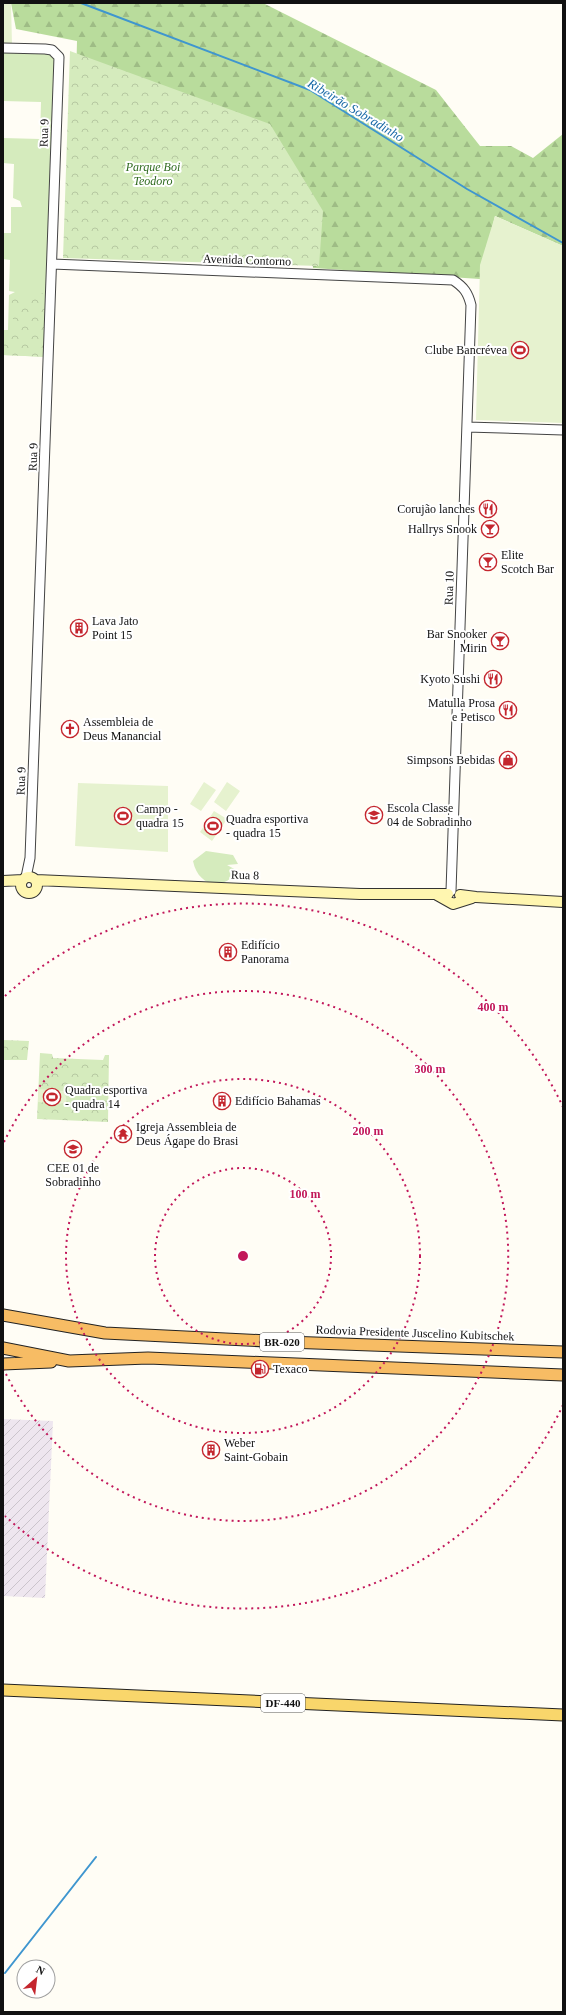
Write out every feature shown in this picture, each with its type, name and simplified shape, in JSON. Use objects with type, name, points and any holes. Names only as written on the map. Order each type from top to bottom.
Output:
[{"type":"highway","name":"Rodovia Presidente Juscelino Kubitschek","points":[[3,1315],[105,1333],[287,1342],[563,1352]]},
{"type":"highway","name":"BR-020","points":[[3,1348],[69,1361]]},
{"type":"highway","name":"BR-020","points":[[3,1364],[169,1359],[563,1375]]},
{"type":"main road","points":[[3,881],[30,882]]},
{"type":"main road","name":"Rua 8","points":[[30,882],[58,881],[360,894],[432,893],[563,902]]},
{"type":"main road","name":"DF-440","points":[[3,1690],[563,1715]]},
{"type":"street","name":"Rua 9","points":[[3,48],[52,50],[59,57],[30,882]]},
{"type":"street","name":"Avenida Contorno","points":[[52,264],[453,280],[463,286],[469,295],[471,305]]},
{"type":"street","name":"Rua 10","points":[[454,895],[452,872],[471,305]]},
{"type":"street","points":[[467,427],[563,430]]},
{"type":"shaded area","points":[[3,1419],[53,1421],[45,1598],[3,1596]]},
{"type":"green space","points":[[3,3],[11,3],[12,45],[3,45]]},
{"type":"green space","points":[[11,3],[263,3],[436,90],[480,146],[511,146],[533,158],[563,134],[563,246],[495,216],[480,279],[313,268],[309,212],[75,124],[77,41],[16,29]]},
{"type":"green space","points":[[3,48],[56,53],[48,357],[3,355],[3,330],[8,330],[9,295],[15,292],[9,291],[10,260],[3,259],[3,233],[11,233],[11,207],[22,207],[20,201],[13,198],[14,164],[3,163],[3,138],[40,139],[41,102],[3,101]]},
{"type":"green space","name":"Parque Boi Teodoro","points":[[70,51],[270,124],[323,211],[319,266],[63,258]]},
{"type":"green space","name":"Clube Bancrévea","points":[[495,216],[563,246],[563,423],[476,420],[480,265]]},
{"type":"green space","points":[[48,293],[48,357],[3,355],[3,332],[14,332],[11,295]]},
{"type":"green space","name":"Quadra esportiva - quadra 15","points":[[204,782],[216,790],[201,811],[190,804]]},
{"type":"green space","name":"Quadra esportiva - quadra 15","points":[[227,782],[240,791],[226,811],[214,802]]},
{"type":"green space","name":"Campo - quadra 15","points":[[78,783],[168,786],[168,852],[75,846]]},
{"type":"green space","name":"Quadra esportiva - quadra 15","points":[[214,811],[227,819],[212,841],[200,832]]},
{"type":"green space","points":[[206,851],[233,855],[238,864],[227,865],[238,871],[232,878],[225,882],[218,884],[205,881],[200,876],[193,861]]},
{"type":"green space","points":[[3,1040],[29,1041],[27,1060],[3,1060]]},
{"type":"green space","points":[[40,1053],[52,1054],[53,1058],[103,1060],[105,1055],[109,1055],[108,1122],[37,1119]]},
{"type":"green space","name":"Quadra esportiva - quadra 14","points":[[38,1089],[65,1091],[67,1104],[38,1102]]},
{"type":"waterway","name":"Ribeirão Sobradinho","points":[[81,3],[310,90],[467,189],[563,243]]},
{"type":"waterway","points":[[5,1973],[96,1857]]},
{"type":"place","name":"Clube Bancrévea","points":[[520,350]]},
{"type":"place","name":"Corujão lanches","points":[[488,509]]},
{"type":"place","name":"Hallrys Snook","points":[[490,529]]},
{"type":"place","name":"Elite Scotch Bar","points":[[488,562]]},
{"type":"place","name":"Lava Jato Point 15","points":[[79,628]]},
{"type":"place","name":"Bar Snooker Mirin","points":[[500,641]]},
{"type":"place","name":"Kyoto Sushi","points":[[493,679]]},
{"type":"place","name":"Matulla Prosa e Petisco","points":[[508,710]]},
{"type":"place","name":"Assembleia de Deus Manancial","points":[[70,729]]},
{"type":"place","name":"Simpsons Bebidas","points":[[508,760]]},
{"type":"place","name":"Escola Classe 04 de Sobradinho","points":[[374,815]]},
{"type":"place","name":"Campo - quadra 15","points":[[123,816]]},
{"type":"place","name":"Quadra esportiva - quadra 15","points":[[213,826]]},
{"type":"place","name":"Edifício Panorama","points":[[228,952]]},
{"type":"place","name":"Quadra esportiva - quadra 14","points":[[52,1097]]},
{"type":"place","name":"Edifício Bahamas","points":[[222,1101]]},
{"type":"place","name":"Igreja Assembleia de Deus Ágape do Brasi","points":[[123,1134]]},
{"type":"place","name":"CEE 01 de Sobradinho","points":[[73,1149]]},
{"type":"place","name":"Texaco","points":[[260,1369]]},
{"type":"place","name":"Weber Saint-Gobain","points":[[211,1450]]}]
